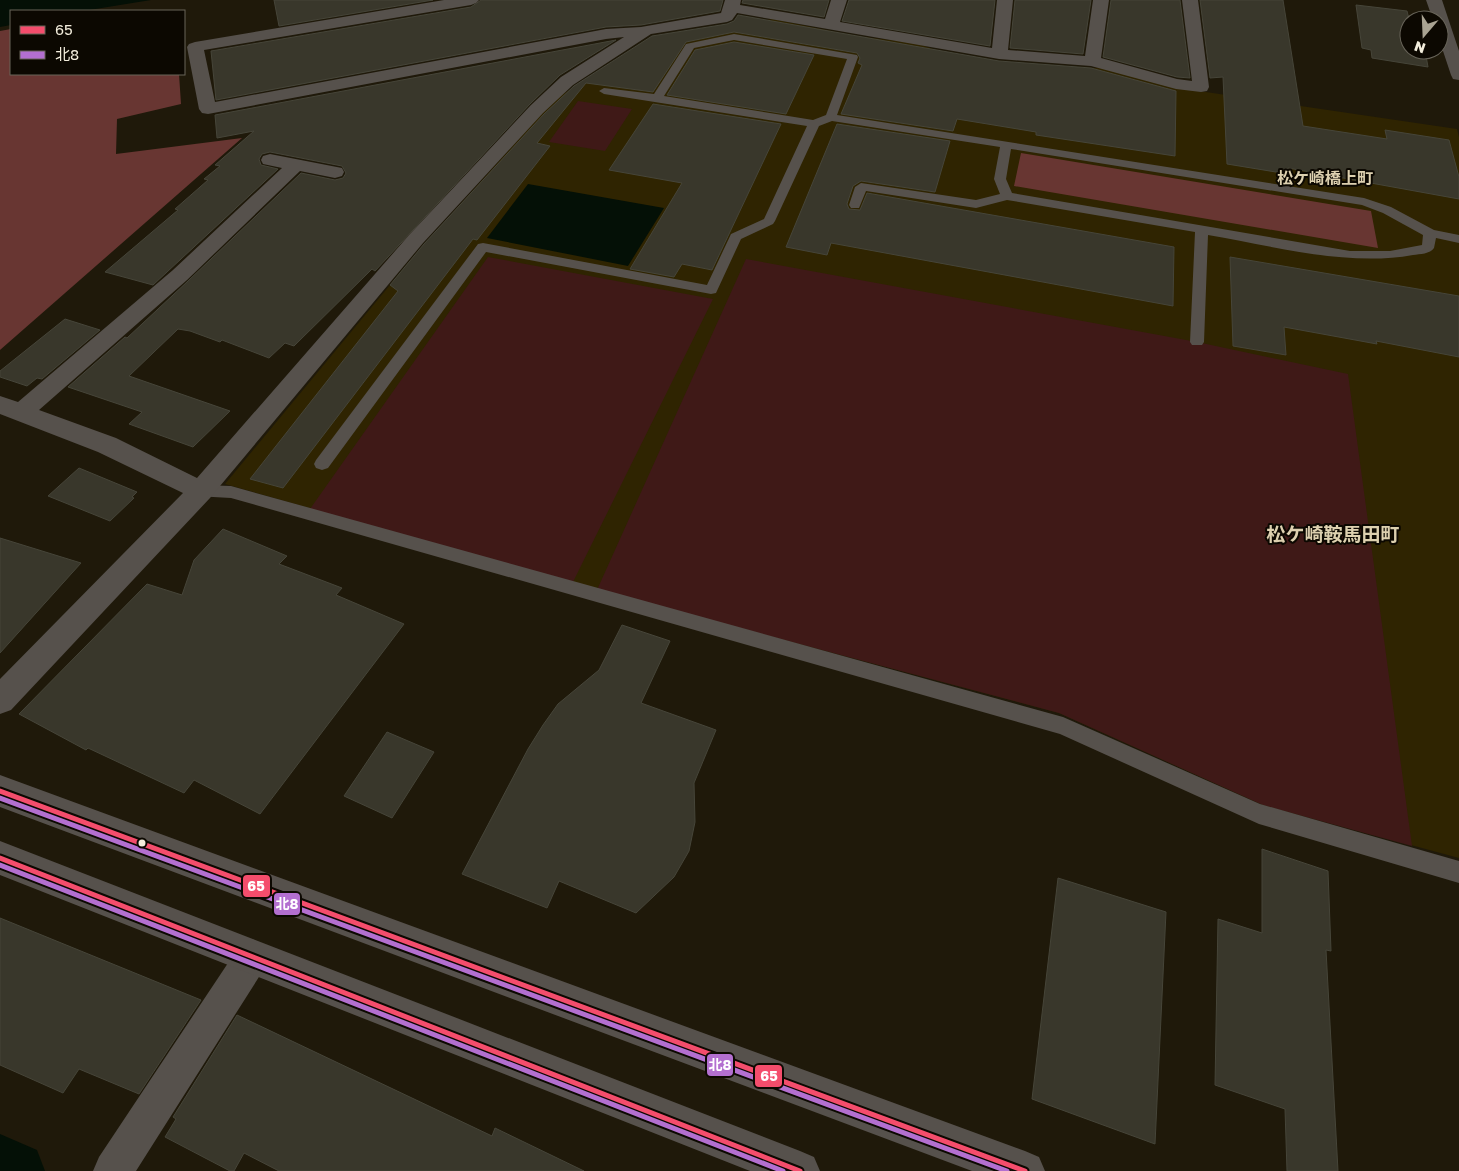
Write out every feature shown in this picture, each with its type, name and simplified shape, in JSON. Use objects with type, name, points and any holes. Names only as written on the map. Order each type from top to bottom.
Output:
[{"type":"street","points":[[471,0],[196,47],[208,109],[606,34],[646,30],[731,8],[999,54],[1092,61],[1176,84],[1201,87],[1190,0]]},
{"type":"street","points":[[832,24],[839,0]]},
{"type":"street","points":[[999,54],[1004,0]]},
{"type":"street","points":[[1092,61],[1101,0]]},
{"type":"street","points":[[1434,0],[1459,75]]},
{"type":"street","points":[[0,700],[201,491],[416,239],[537,109],[567,81],[646,30]]},
{"type":"street","points":[[270,160],[335,172]]},
{"type":"street","points":[[11,409],[180,276],[296,165]]},
{"type":"street","points":[[11,409],[106,445],[201,491]]},
{"type":"street","points":[[0,791],[1025,1171]]},
{"type":"street","points":[[0,858],[800,1171]]},
{"type":"street","points":[[113,1171],[252,956]]},
{"type":"lane","points":[[731,8],[734,38]]},
{"type":"lane","points":[[657,98],[690,46],[734,38],[853,57],[831,117]]},
{"type":"lane","points":[[604,91],[814,124],[831,117],[1364,202],[1386,210],[1430,233],[1459,239]]},
{"type":"lane","points":[[322,464],[483,247],[711,290],[736,237],[769,222],[814,124]]},
{"type":"lane","points":[[1006,145],[1000,179],[1008,196]]},
{"type":"lane","points":[[855,205],[861,186],[976,204],[1008,196],[1350,255],[1390,255],[1428,248],[1430,233]]},
{"type":"lane","points":[[1197,342],[1202,229]]},
{"type":"lane","points":[[201,491],[231,492],[1063,726],[1259,814],[1459,872]]},
{"type":"shaded area","points":[[0,0],[151,0],[89,10],[10,10],[10,25],[0,27]]},
{"type":"shaded area","points":[[773,19],[855,36],[916,43],[947,54],[1041,67],[1104,68],[1172,87],[1457,129],[1459,137],[1459,858],[1263,805],[1059,713],[597,590],[225,484],[414,256],[554,100],[646,40]]},
{"type":"shaded area","points":[[10,29],[10,75],[179,75],[181,104],[117,119],[116,154],[242,138],[0,350],[0,31]]},
{"type":"shaded area","points":[[578,101],[632,109],[605,151],[549,142]]},
{"type":"shaded area","points":[[1021,153],[1371,211],[1378,248],[1014,186]]},
{"type":"shaded area","points":[[528,184],[664,208],[628,266],[487,238]]},
{"type":"shaded area","points":[[488,257],[713,299],[573,582],[310,509]]},
{"type":"shaded area","points":[[746,259],[1197,342],[1348,374],[1412,846],[1263,805],[1059,713],[597,590]]},
{"type":"building","points":[[274,0],[433,0],[279,26]]},
{"type":"building","points":[[481,0],[723,0],[720,11],[641,25],[606,27],[216,100],[211,51],[471,7]]},
{"type":"building","points":[[743,0],[829,0],[824,17],[742,3]]},
{"type":"building","points":[[849,0],[995,0],[990,46],[842,21]]},
{"type":"building","points":[[1015,0],[1091,0],[1083,54],[1010,48]]},
{"type":"building","points":[[1111,0],[1180,0],[1190,78],[1177,77],[1103,57]]},
{"type":"building","points":[[1200,0],[1283,0],[1303,126],[1387,139],[1385,130],[1449,140],[1459,177],[1459,199],[1288,168],[1288,174],[1227,164],[1223,77],[1210,78]]},
{"type":"building","points":[[1356,5],[1399,10],[1399,60],[1427,60],[1428,67],[1372,58],[1371,50],[1362,48]]},
{"type":"building","points":[[738,15],[999,61],[1091,68],[1176,91],[1175,156],[1036,135],[1036,132],[957,119],[953,131],[841,114],[862,65],[858,63],[860,58],[857,53],[734,32],[686,42],[653,92],[586,83],[537,143],[550,146],[477,240],[473,239],[283,488],[250,479],[398,291],[390,285],[424,244],[544,114],[574,86],[652,36],[727,24],[734,21]]},
{"type":"building","points":[[616,40],[560,75],[530,104],[375,271],[372,269],[294,346],[285,343],[269,358],[222,340],[220,342],[190,331],[178,329],[129,376],[230,411],[193,447],[129,424],[142,412],[68,387],[125,337],[127,338],[301,173],[335,180],[343,178],[346,173],[342,166],[270,152],[262,154],[259,159],[261,165],[278,169],[153,285],[105,272],[178,210],[175,209],[208,180],[204,179],[220,166],[215,165],[254,131],[217,138],[215,115]]},
{"type":"building","points":[[734,42],[814,55],[786,114],[667,95],[695,50]]},
{"type":"building","points":[[653,104],[781,124],[712,270],[682,264],[674,277],[630,269],[682,183],[609,170]]},
{"type":"building","points":[[837,124],[950,141],[935,192],[861,181],[853,186],[847,204],[849,209],[860,210],[867,193],[1174,247],[1173,306],[831,243],[827,255],[786,247]]},
{"type":"building","points":[[1230,257],[1459,296],[1459,357],[1376,341],[1377,344],[1284,327],[1286,355],[1233,346]]},
{"type":"building","points":[[65,319],[100,330],[42,379],[37,378],[27,386],[0,377],[0,371]]},
{"type":"building","points":[[79,468],[137,492],[132,497],[134,498],[110,521],[48,496]]},
{"type":"building","points":[[223,529],[287,556],[279,564],[342,588],[336,595],[404,624],[260,814],[194,780],[184,793],[88,748],[86,750],[19,714],[147,584],[182,595],[194,560]]},
{"type":"building","points":[[0,538],[81,563],[0,653]]},
{"type":"building","points":[[622,625],[670,641],[641,703],[716,730],[694,783],[695,822],[689,851],[674,877],[636,913],[559,881],[547,908],[462,874],[528,749],[543,725],[558,704],[599,670]]},
{"type":"building","points":[[387,732],[434,752],[392,818],[344,796]]},
{"type":"building","points":[[1262,849],[1328,871],[1331,951],[1326,950],[1338,1171],[1287,1171],[1285,1109],[1215,1085],[1218,919],[1262,933]]},
{"type":"building","points":[[1058,878],[1166,912],[1155,1144],[1032,1099]]},
{"type":"building","points":[[0,918],[201,1000],[139,1094],[79,1069],[63,1093],[0,1065]]},
{"type":"building","points":[[237,1015],[492,1136],[495,1128],[584,1171],[279,1171],[244,1153],[234,1171],[230,1171],[165,1137],[176,1119],[173,1117]]},
{"type":"waterway","points":[[0,1163],[16,1171]]},
{"type":"transit line","name":"65","points":[[0,791],[1025,1171]]},
{"type":"transit line","name":"北8","points":[[0,798],[1007,1171]]},
{"type":"transit line","name":"65","points":[[0,858],[800,1171]]},
{"type":"transit line","name":"北8","points":[[0,865],[783,1171]]},
{"type":"district","name":"松ケ崎橋上町","points":[[1325,178]]},
{"type":"district","name":"松ケ崎鞍馬田町","points":[[1333,534]]}]
